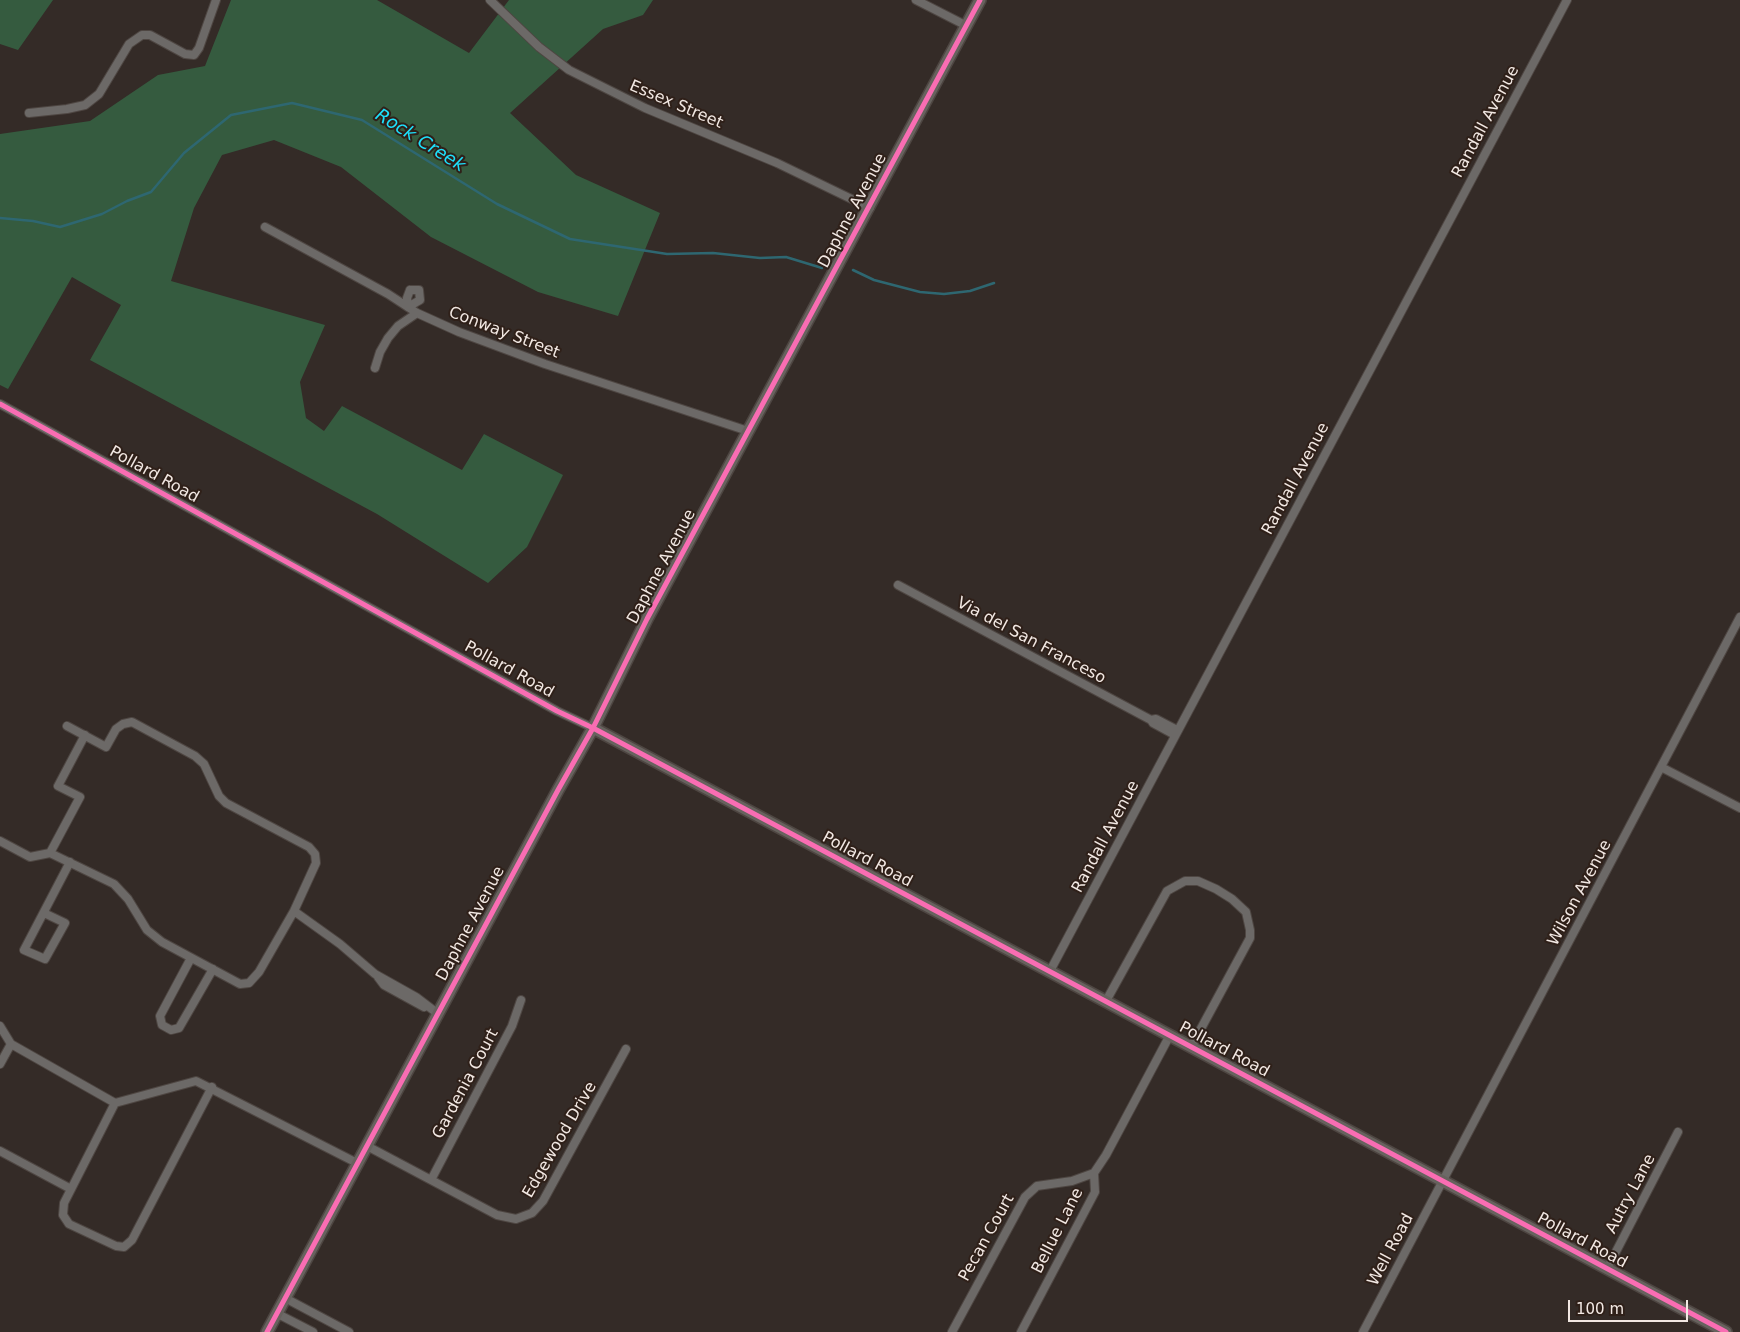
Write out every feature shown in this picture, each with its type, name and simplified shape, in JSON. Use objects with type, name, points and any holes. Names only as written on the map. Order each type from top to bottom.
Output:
[{"type":"street","points":[[29,113],[85,105],[99,94],[129,44],[142,35],[150,35],[185,54],[194,55],[200,48],[216,0]]},
{"type":"street","name":"Essex Street","points":[[490,0],[539,47],[569,70],[645,108],[777,163],[870,208]]},
{"type":"street","points":[[916,0],[967,26]]},
{"type":"street","name":"Daphne Avenue","points":[[267,1332],[437,1013],[593,728],[647,619],[870,208],[980,0]]},
{"type":"street","name":"Randall Avenue","points":[[1050,971],[1566,0]]},
{"type":"street","name":"Conway Street","points":[[264,227],[408,306],[417,313],[501,348],[748,431]]},
{"type":"street","points":[[375,368],[380,352],[388,338],[398,326],[417,313]]},
{"type":"street","name":"Pollard Road","points":[[0,404],[557,711],[593,728],[1726,1332]]},
{"type":"street","name":"Via del San Franceso","points":[[898,585],[1151,720],[1156,719],[1176,732]]},
{"type":"street","name":"Wilson Avenue","points":[[1443,1181],[1740,617]]},
{"type":"street","points":[[0,854],[2,843],[30,857],[50,853],[114,884],[128,899],[147,930],[191,958],[240,984],[249,983],[259,972],[294,911],[316,862],[315,854],[309,847],[226,803],[219,796],[204,764],[195,756],[149,733],[132,722],[123,724],[116,729],[106,747],[67,726]]},
{"type":"street","points":[[50,853],[80,797],[58,786],[85,735]]},
{"type":"street","points":[[1661,767],[1740,808]]},
{"type":"street","points":[[44,912],[65,923],[45,959],[24,950],[70,862]]},
{"type":"street","points":[[1106,1001],[1167,891],[1185,881],[1198,881],[1216,889],[1232,899],[1246,912],[1250,938],[1191,1047]]},
{"type":"street","points":[[294,911],[340,944],[375,974],[416,997],[437,1013]]},
{"type":"street","points":[[191,958],[160,1016],[162,1025],[170,1030],[179,1028],[212,969]]},
{"type":"street","name":"Gardenia Court","points":[[431,1180],[512,1026],[521,1000]]},
{"type":"street","points":[[0,1026],[11,1044],[115,1103],[196,1081],[212,1087],[358,1163]]},
{"type":"street","name":"Bellue Lane","points":[[1021,1332],[1095,1192],[1094,1173],[1106,1155],[1170,1036]]},
{"type":"street","points":[[0,1064],[11,1044]]},
{"type":"street","name":"Edgewood Drive","points":[[366,1146],[497,1215],[516,1219],[532,1213],[543,1201],[626,1050]]},
{"type":"street","points":[[115,1103],[64,1203],[63,1215],[69,1224],[116,1246],[124,1246],[132,1240],[212,1087]]},
{"type":"street","name":"Autry Lane","points":[[1607,1269],[1678,1132]]},
{"type":"street","points":[[0,1152],[71,1188]]},
{"type":"street","name":"Pecan Court","points":[[952,1332],[1025,1197],[1037,1186],[1072,1181],[1094,1173]]},
{"type":"street","name":"Well Road","points":[[1363,1332],[1443,1181]]},
{"type":"street","points":[[285,1298],[349,1332]]},
{"type":"street","points":[[276,1313],[313,1332]]},
{"type":"green space","points":[[0,0],[53,0],[18,50],[0,44]]},
{"type":"green space","points":[[231,0],[377,0],[469,53],[509,0],[653,0],[643,15],[603,29],[510,113],[576,175],[660,213],[618,316],[538,292],[431,237],[341,167],[274,140],[222,155],[194,208],[171,281],[325,325],[300,382],[306,418],[324,431],[342,406],[462,470],[484,434],[563,475],[527,547],[488,583],[377,514],[90,360],[121,305],[72,277],[8,389],[0,385],[0,134],[90,121],[158,75],[205,66]]},
{"type":"waterway","name":"Rock Creek","points":[[0,218],[33,221],[60,227],[102,214],[127,201],[151,192],[184,153],[231,115],[292,103],[362,120],[497,204],[570,239],[667,254],[713,253],[760,258],[786,257],[822,268]]},
{"type":"waterway","name":"Rock Creek","points":[[853,270],[874,280],[920,292],[944,294],[970,291],[994,283]]},
{"type":"cycle path","points":[[267,1332],[593,728],[647,619],[980,0]]},
{"type":"cycle path","points":[[0,404],[557,711],[593,728],[1726,1332]]}]
